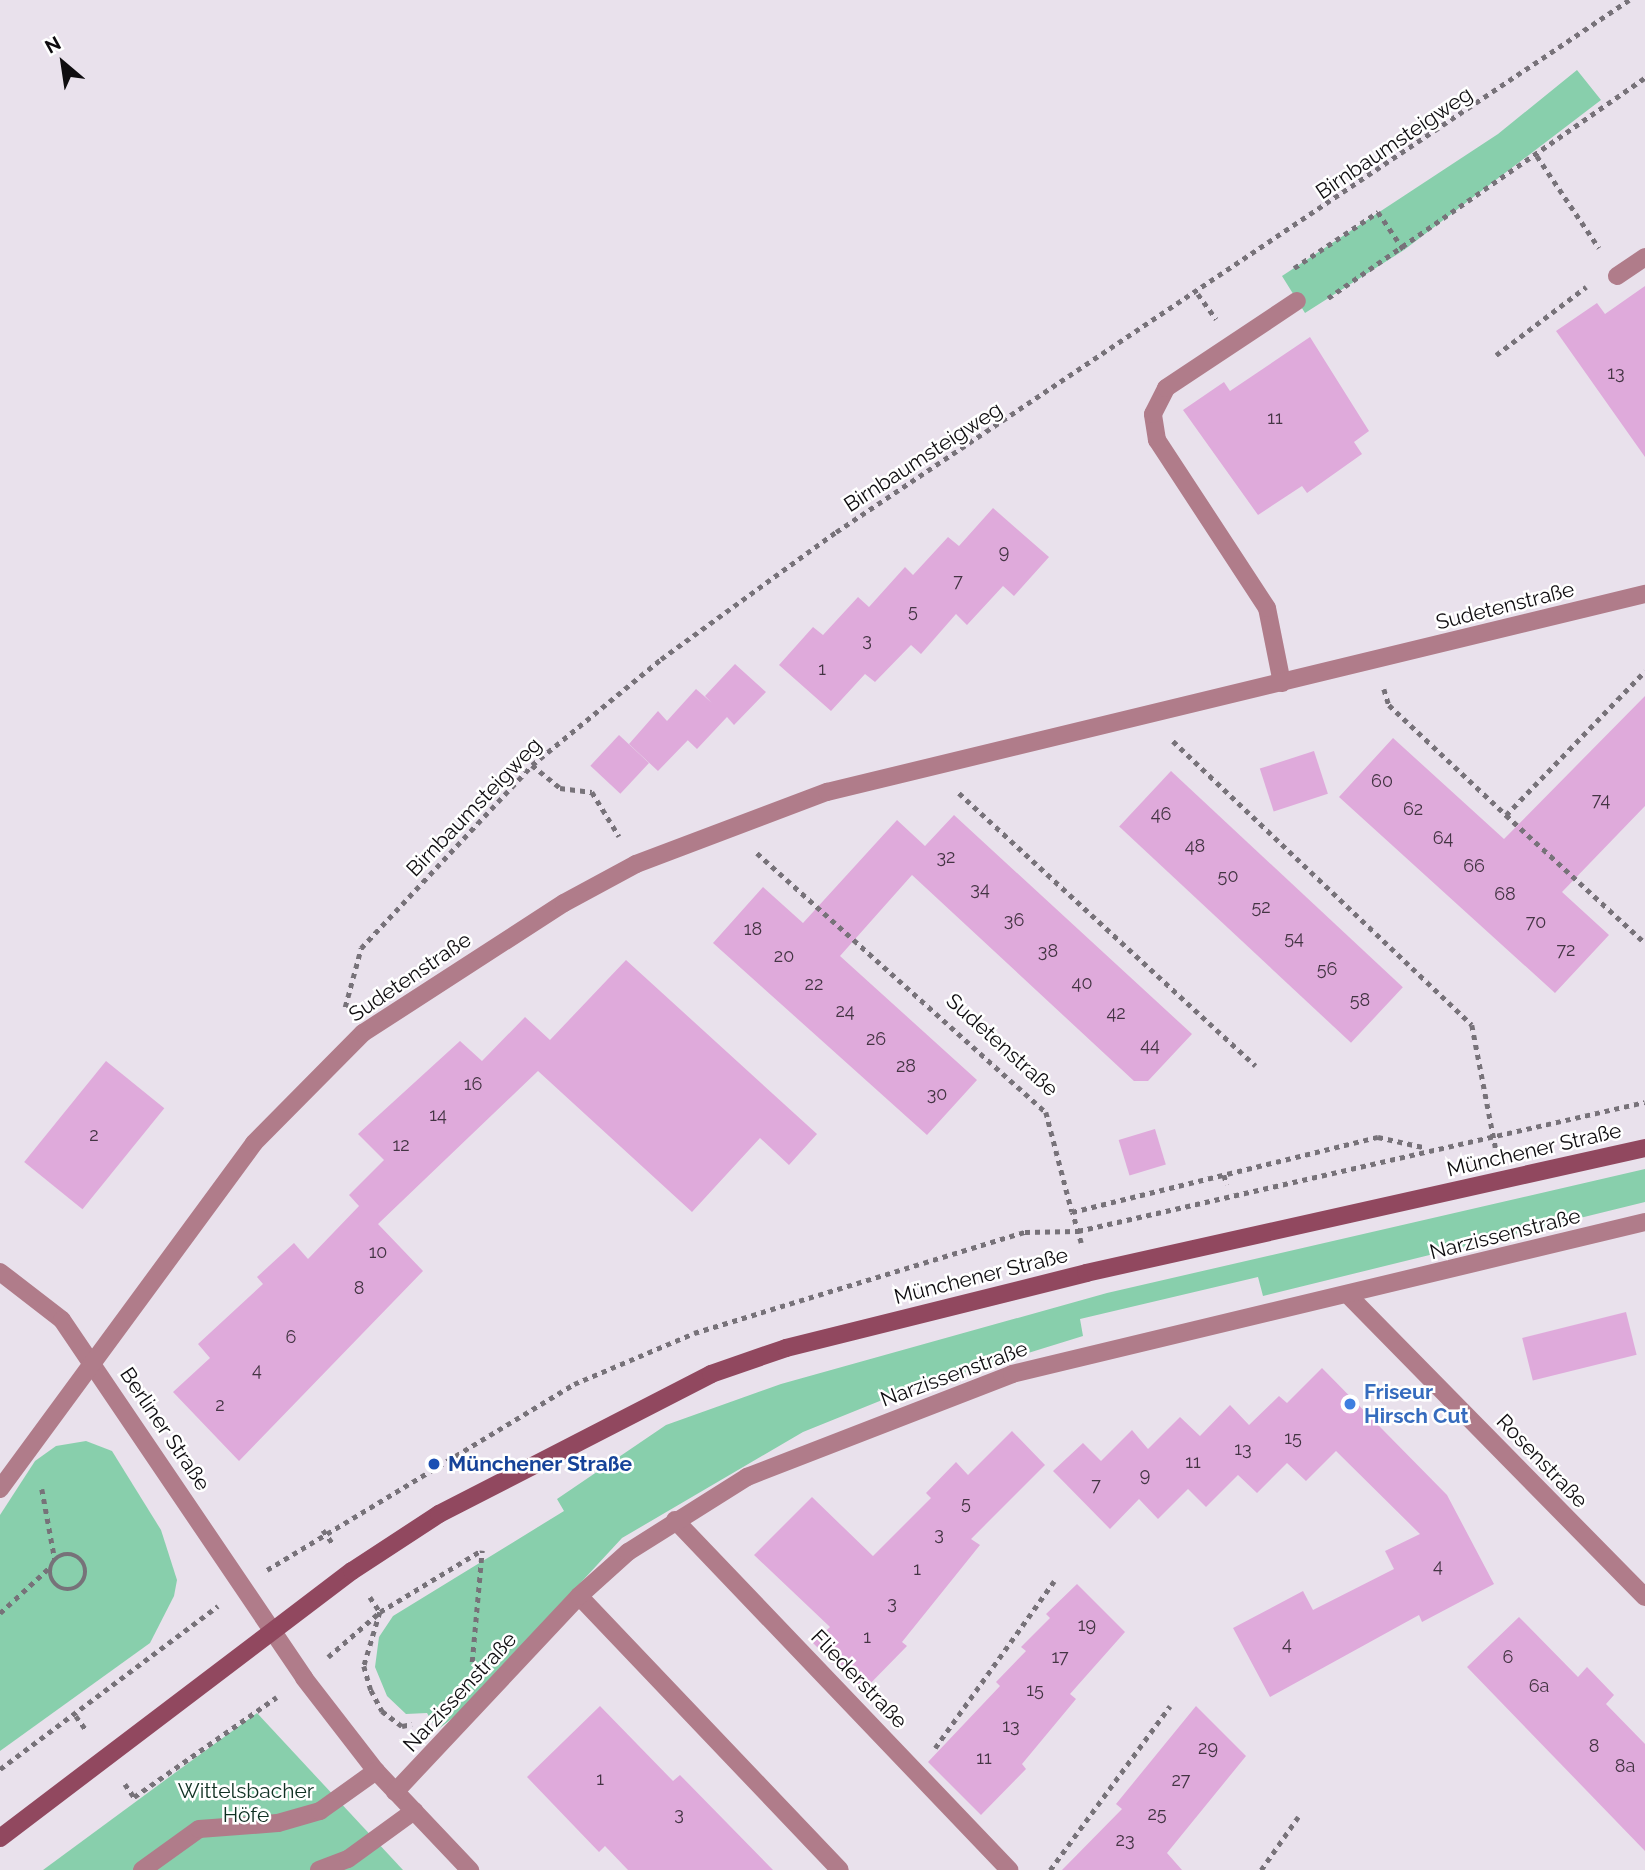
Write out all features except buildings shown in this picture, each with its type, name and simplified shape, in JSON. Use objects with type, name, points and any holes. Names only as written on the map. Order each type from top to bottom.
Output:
[{"type":"street","points":[[1614,272],[1645,257]]},
{"type":"street","points":[[1282,683],[1267,608],[1157,440],[1153,414],[1166,388],[1181,376],[1297,301]]},
{"type":"street","name":"Sudetenstraße","points":[[0,1489],[90,1358],[254,1143],[363,1033],[636,864],[745,819],[949,759],[1376,662],[1645,594]]},
{"type":"street","name":"Münchener Straße","points":[[0,1838],[272,1631],[462,1500],[711,1374],[786,1348],[1086,1273],[1645,1148]]},
{"type":"street","name":"Narzissenstraße","points":[[395,1792],[467,1722],[579,1596],[674,1520],[814,1447],[1012,1374],[1349,1296],[1645,1222]]},
{"type":"street","name":"Berliner Straße","points":[[0,1272],[62,1320],[272,1631],[376,1771],[470,1870]]},
{"type":"street","name":"Rosenstraße","points":[[1349,1296],[1645,1597]]},
{"type":"street","name":"Fliederstraße","points":[[674,1520],[1009,1870]]},
{"type":"street","points":[[579,1596],[840,1870]]},
{"type":"street","points":[[142,1870],[199,1829],[278,1823],[320,1811],[376,1771]]},
{"type":"street","points":[[319,1870],[348,1859],[414,1811]]},
{"type":"path","name":"Birnbaumsteigweg","points":[[363,1033],[342,1004],[361,948],[532,765],[661,659],[836,532],[1629,0]]},
{"type":"path","points":[[1404,250],[1378,212],[1282,276],[1305,313],[1404,250],[1645,78]]},
{"type":"path","points":[[1496,355],[1614,272],[1536,156]]},
{"type":"path","points":[[1376,662],[1389,705],[1645,943]]},
{"type":"path","points":[[1506,815],[1645,671]]},
{"type":"path","points":[[1166,710],[1175,748],[1472,1025],[1502,1182]]},
{"type":"path","points":[[949,759],[961,800],[1256,1066]]},
{"type":"path","points":[[532,765],[559,788],[592,792],[636,864]]},
{"type":"path","name":"Sudetenstraße","points":[[745,819],[759,860],[1046,1112],[1086,1273]]},
{"type":"path","points":[[1072,1212],[1378,1137],[1427,1148]]},
{"type":"path","points":[[1224,1175],[1227,1185]]},
{"type":"path","points":[[0,1613],[51,1567],[55,1560],[35,1461],[24,1453]]},
{"type":"path","points":[[467,1722],[482,1550]]},
{"type":"path","points":[[51,1567],[60,1588],[78,1588],[85,1578],[78,1556],[55,1560]]},
{"type":"path","points":[[913,1769],[941,1742],[1054,1581]]},
{"type":"path","points":[[380,1612],[364,1665],[371,1690],[382,1711],[402,1726],[422,1723],[438,1750]]},
{"type":"path","points":[[1050,1870],[1170,1706]]},
{"type":"path","points":[[1261,1870],[1298,1817]]},
{"type":"green space","points":[[1577,70],[1601,100],[1404,250],[1305,313],[1282,276],[1498,134]]},
{"type":"green space","points":[[1645,1169],[1645,1202],[1263,1296],[1258,1277],[1080,1319],[1083,1336],[902,1392],[803,1432],[622,1538],[462,1711],[437,1730],[427,1713],[406,1714],[387,1696],[375,1667],[379,1637],[393,1616],[564,1511],[557,1499],[666,1425],[781,1384],[1107,1293]]},
{"type":"green space","points":[[86,1441],[112,1451],[161,1530],[177,1580],[174,1596],[150,1643],[0,1751],[0,1515],[35,1461],[56,1446]]},
{"type":"green space","name":"Wittelsbacher Höfe","points":[[257,1713],[403,1870],[43,1870],[187,1764]]},
{"type":"place","name":"Friseur Hirsch Cut","points":[[1350,1404]]},
{"type":"place","name":"Münchener Straße","points":[[434,1464]]}]
